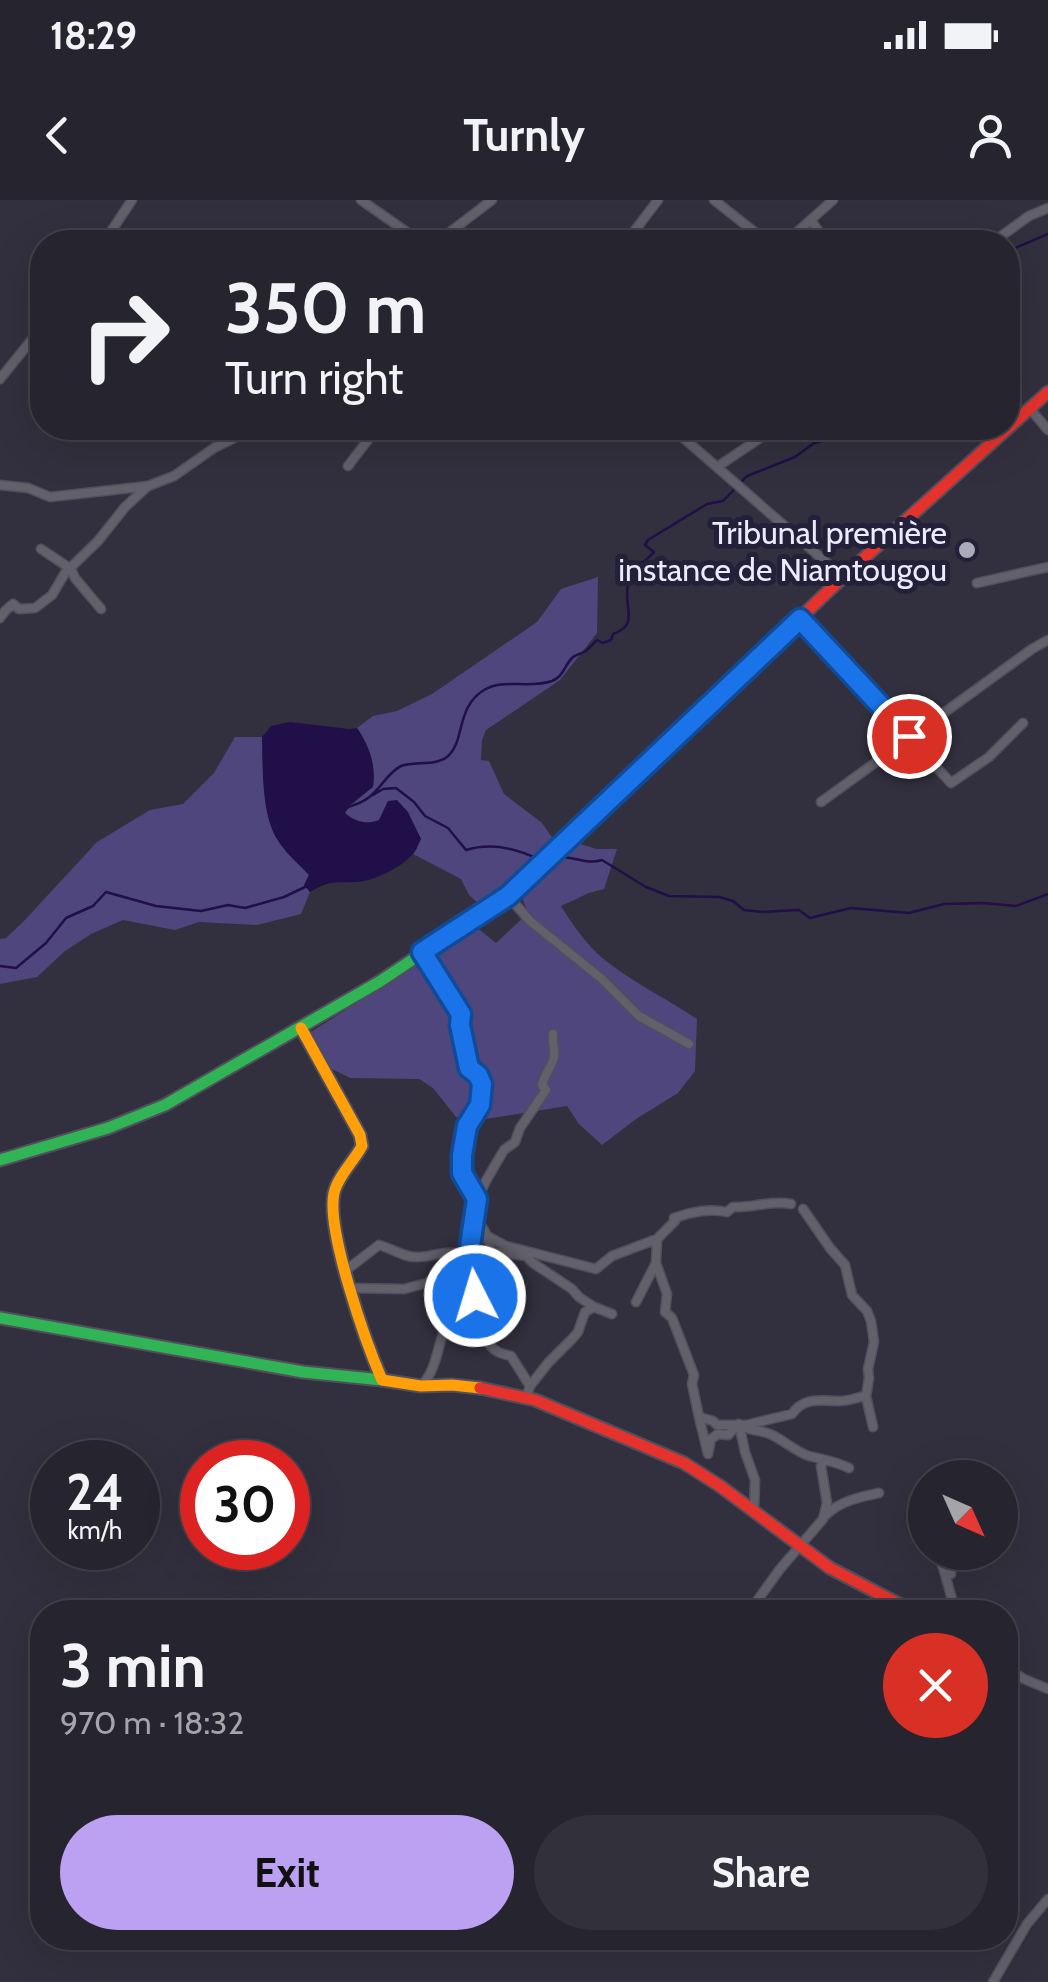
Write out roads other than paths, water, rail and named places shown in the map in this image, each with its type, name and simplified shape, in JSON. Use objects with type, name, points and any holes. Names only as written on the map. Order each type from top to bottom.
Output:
[{"type":"street","points":[[112,230],[132,200]]},
{"type":"street","points":[[360,200],[404,230]]},
{"type":"street","points":[[453,230],[492,200]]},
{"type":"street","points":[[635,230],[658,200]]},
{"type":"street","points":[[714,200],[751,230]]},
{"type":"street","points":[[800,230],[834,200]]},
{"type":"street","points":[[1030,200],[1043,210]]},
{"type":"street","points":[[1009,230],[1043,210]]},
{"type":"street","points":[[811,220],[818,230]]},
{"type":"street","points":[[0,380],[30,342]]},
{"type":"street","points":[[1020,417],[1048,392]]},
{"type":"street","points":[[1030,408],[1048,430]]},
{"type":"street","points":[[0,485],[28,488],[50,498],[148,486],[174,476],[230,440]]},
{"type":"street","points":[[348,466],[368,440]]},
{"type":"street","points":[[686,440],[843,577]]},
{"type":"street","points":[[717,467],[757,440]]},
{"type":"street","points":[[0,1160],[108,1128],[165,1105],[378,982],[508,896],[843,577],[995,440]]},
{"type":"street","points":[[0,618],[12,604],[19,609],[35,608],[52,595],[66,573],[148,486]]},
{"type":"street","points":[[41,548],[71,569],[102,609]]},
{"type":"street","points":[[978,583],[1048,567]]},
{"type":"street","points":[[800,619],[951,783],[988,757],[1023,723]]},
{"type":"street","points":[[821,802],[1048,640]]},
{"type":"street","points":[[508,896],[530,922],[602,979],[639,1016],[690,1044]]},
{"type":"street","points":[[422,952],[461,1014],[469,1068],[482,1084],[480,1105],[467,1126],[462,1155],[462,1173],[477,1199]]},
{"type":"street","points":[[301,1028],[360,1135],[362,1146],[334,1190],[333,1207],[345,1271],[373,1363],[382,1380]]},
{"type":"street","points":[[528,1392],[510,1356],[489,1343],[474,1305],[471,1249],[477,1199],[504,1150],[516,1142],[520,1128],[546,1090],[542,1085],[554,1055],[553,1034]]},
{"type":"street","points":[[476,1220],[490,1238],[506,1246],[596,1269],[612,1256],[657,1238],[674,1218],[688,1213],[715,1209],[726,1212],[758,1203],[790,1204]]},
{"type":"street","points":[[803,1209],[845,1265],[852,1295],[872,1321],[874,1342],[866,1396],[874,1428]]},
{"type":"street","points":[[490,1238],[497,1262]]},
{"type":"street","points":[[657,1238],[656,1263],[667,1294],[665,1312],[672,1318],[694,1374],[692,1384],[708,1454],[711,1439],[718,1434],[728,1435],[732,1428],[792,1414],[796,1406],[804,1403],[866,1396]]},
{"type":"street","points":[[345,1271],[380,1245],[418,1257],[460,1254]]},
{"type":"street","points":[[426,1282],[471,1249],[504,1252],[526,1256],[594,1307],[612,1314]]},
{"type":"street","points":[[350,1288],[404,1289],[426,1282],[470,1281],[488,1276],[504,1252]]},
{"type":"street","points":[[636,1302],[656,1263]]},
{"type":"street","points":[[421,1386],[436,1362],[447,1324],[470,1281]]},
{"type":"street","points":[[454,1312],[490,1283]]},
{"type":"street","points":[[528,1392],[548,1363],[572,1339],[586,1312],[594,1307]]},
{"type":"street","points":[[0,1318],[303,1372],[421,1386],[528,1392],[684,1463],[830,1568],[891,1600]]},
{"type":"street","points":[[699,1417],[717,1425],[743,1425],[774,1435],[793,1444],[804,1455],[849,1468]]},
{"type":"street","points":[[743,1425],[745,1452],[755,1480],[754,1512]]},
{"type":"street","points":[[823,1519],[827,1503],[820,1466],[824,1460]]},
{"type":"street","points":[[758,1600],[831,1510],[854,1498],[879,1493]]},
{"type":"street","points":[[945,1570],[949,1600]]},
{"type":"street","points":[[948,1576],[951,1570]]},
{"type":"street","points":[[1018,1675],[1048,1689]]},
{"type":"street","points":[[1018,1938],[1048,1899]]},
{"type":"street","points":[[994,1982],[1012,1950]]},
{"type":"waterway","points":[[1020,246],[1048,234]]},
{"type":"waterway","points":[[347,808],[368,798],[401,766],[447,757],[457,742],[469,706],[484,690],[491,686],[552,681],[572,658],[597,640],[611,640],[613,634],[626,626],[629,614],[628,585],[616,571],[645,561],[654,552],[645,545],[648,540],[707,504],[723,501],[747,476],[826,440]]},
{"type":"waterway","points":[[373,795],[396,788],[425,816],[448,828],[466,850],[504,848],[540,860]]},
{"type":"waterway","points":[[547,864],[551,866],[558,857],[602,860],[669,896],[719,897],[744,910],[799,910],[810,918],[851,908],[909,913],[944,904],[1016,906],[1048,894]]},
{"type":"waterway","points":[[0,966],[16,968],[46,943],[66,918],[93,906],[106,892],[156,906],[201,911],[228,905],[245,908],[305,887]]},
{"type":"place","name":"Tribunal première instance de Niamtougou","points":[[967,550]]}]
